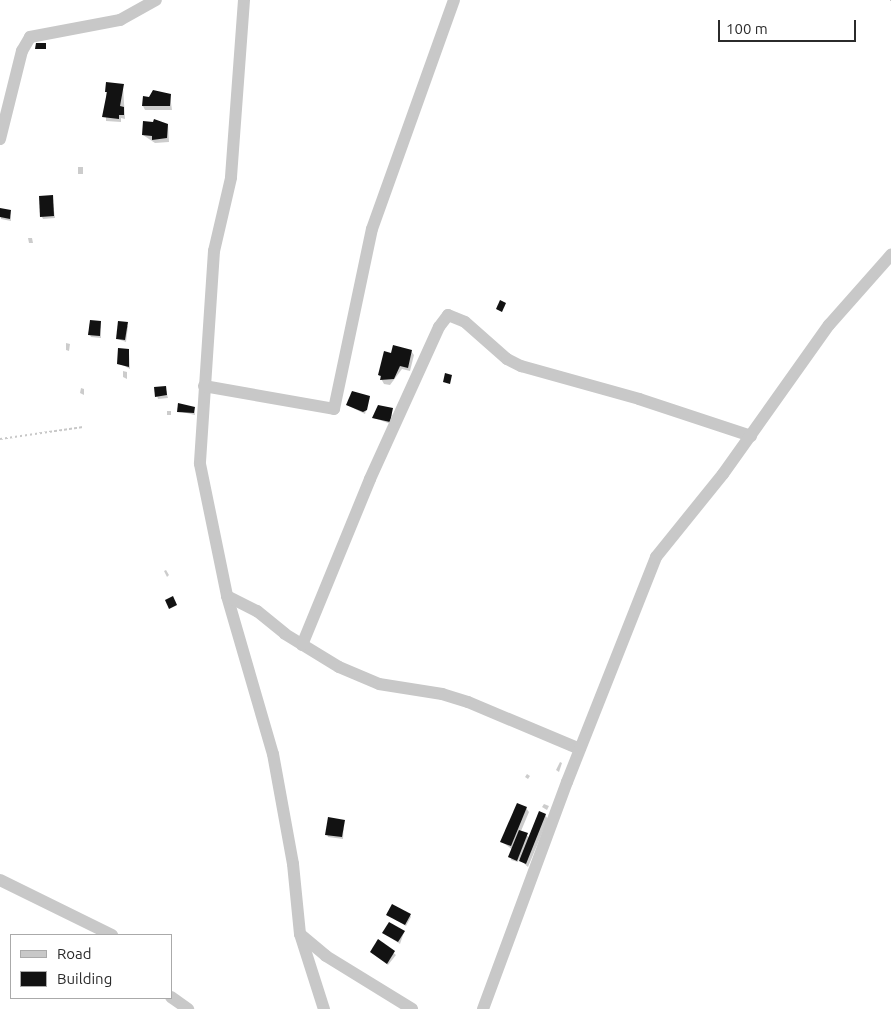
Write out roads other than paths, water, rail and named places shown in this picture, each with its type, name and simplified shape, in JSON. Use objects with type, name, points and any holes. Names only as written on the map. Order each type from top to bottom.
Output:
[{"type":"street","points":[[0,139],[22,51],[30,37],[120,20],[156,0]]},
{"type":"street","points":[[244,0],[239,106],[231,178],[216,233],[200,464],[227,596],[273,754],[292,864],[300,934],[324,1009]]},
{"type":"street","points":[[204,386],[334,409],[372,229],[454,0]]},
{"type":"street","points":[[483,1009],[580,749],[656,557],[751,436],[829,324],[891,255]]},
{"type":"street","points":[[302,645],[370,479],[439,327],[448,315],[466,322],[507,359],[521,366],[639,399],[751,436]]},
{"type":"street","points":[[227,596],[257,611],[302,645],[339,667],[379,684],[442,694],[468,702],[580,749]]},
{"type":"street","points":[[0,880],[110,934]]},
{"type":"street","points":[[300,934],[326,956],[412,1009]]},
{"type":"street","points":[[172,1002],[188,1009]]}]
